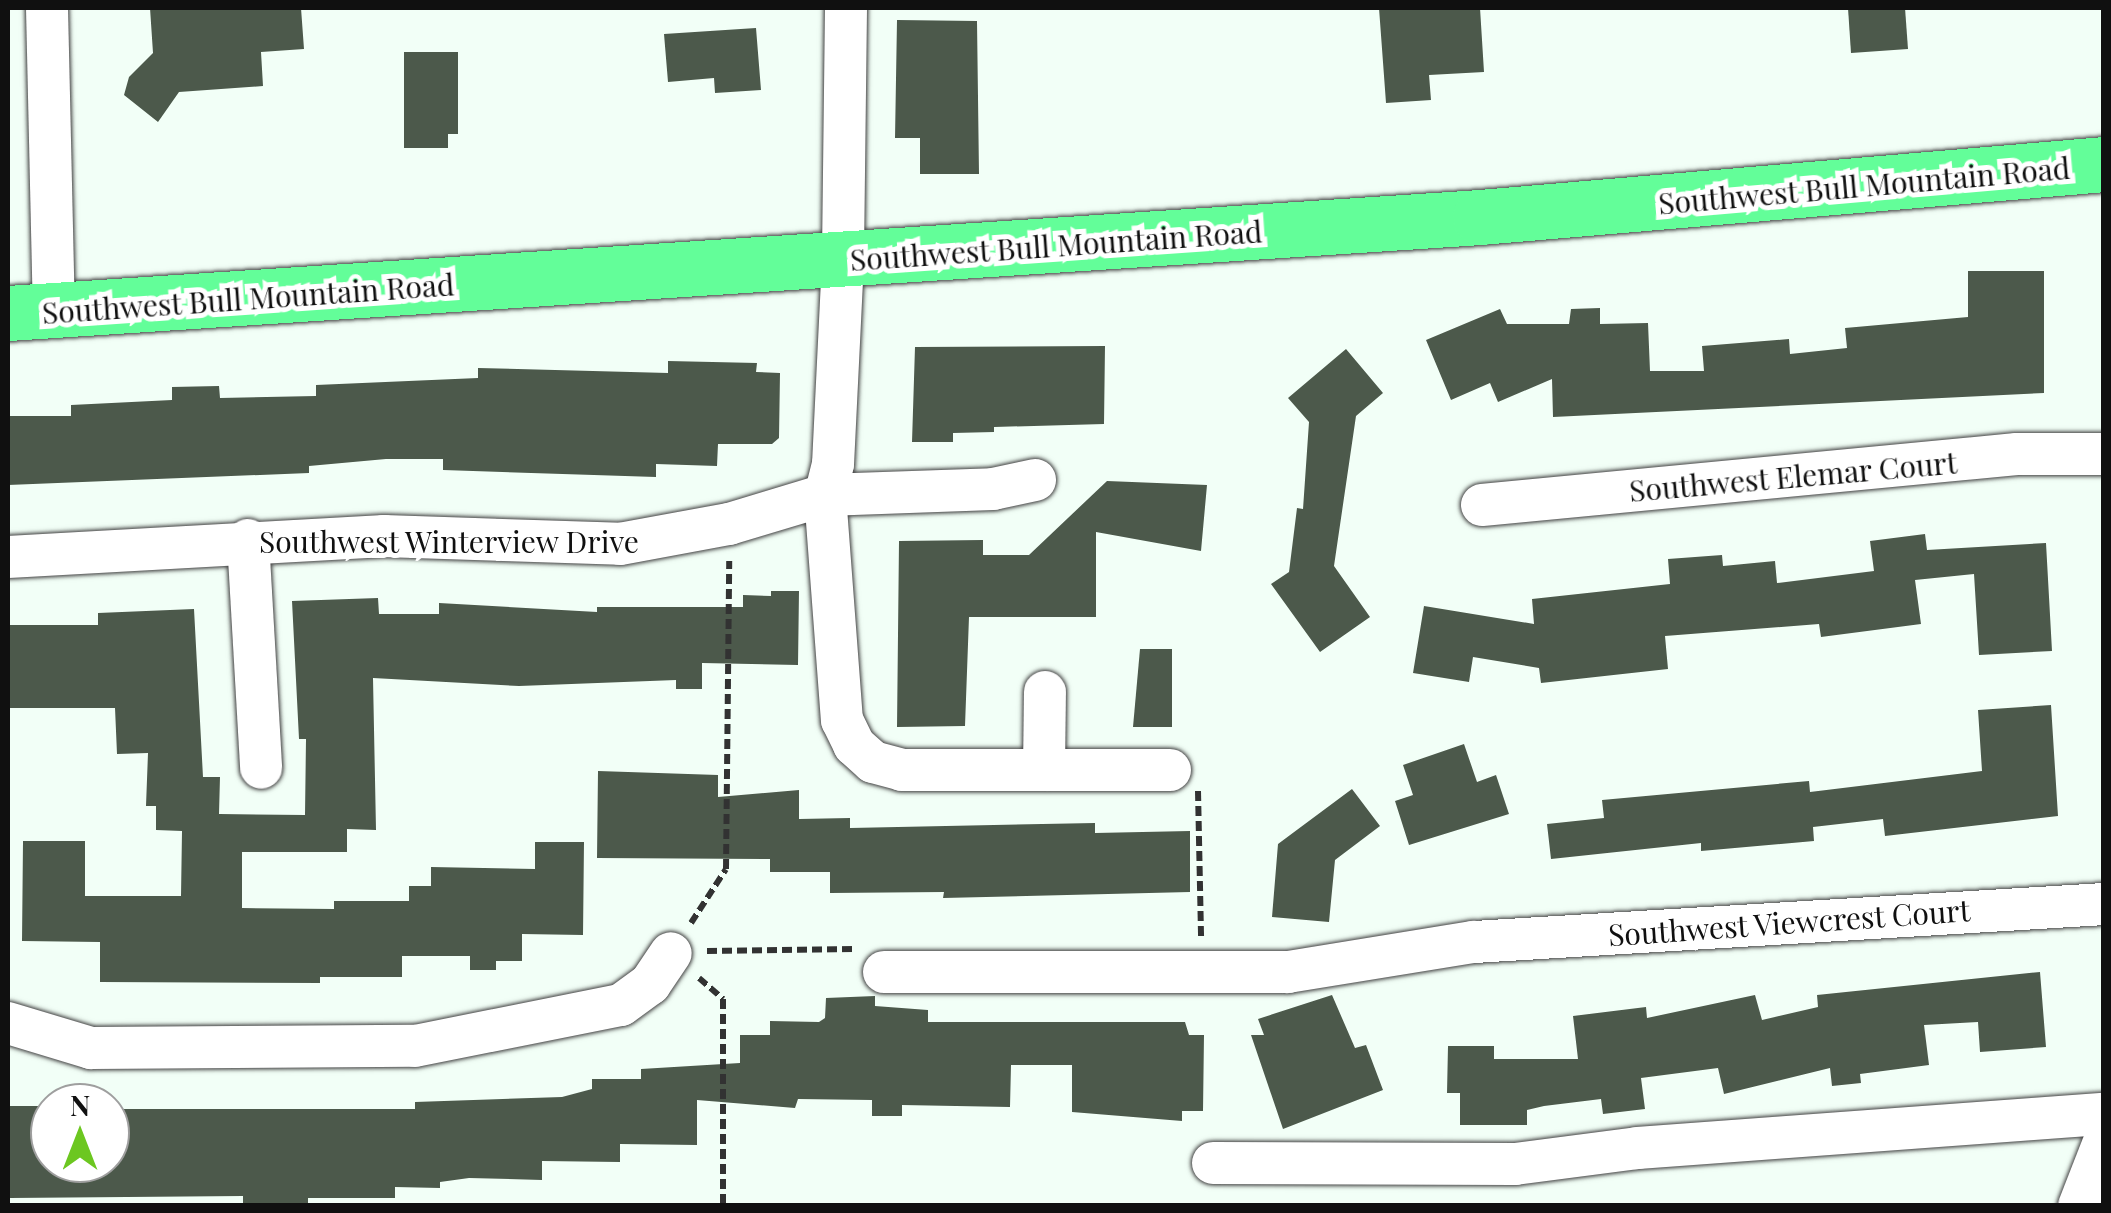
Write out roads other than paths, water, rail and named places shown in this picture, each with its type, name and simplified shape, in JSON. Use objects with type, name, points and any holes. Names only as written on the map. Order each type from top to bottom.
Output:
[{"type":"main road","name":"Southwest Bull Mountain Road","points":[[31,312],[1480,217],[2104,164]]},
{"type":"street","points":[[31,312],[47,8]]},
{"type":"street","points":[[846,8],[843,260],[833,464],[824,494],[840,701],[854,746],[873,762],[902,770],[1170,770]]},
{"type":"street","name":"Southwest Elemar Court","points":[[1482,505],[2017,454],[2104,454]]},
{"type":"street","name":"Southwest Winterview Drive","points":[[8,558],[248,540],[384,536],[620,544],[729,524],[824,494],[993,490],[1035,480]]},
{"type":"street","points":[[248,540],[261,768]]},
{"type":"street","points":[[1044,770],[1045,692]]},
{"type":"street","name":"Southwest Viewcrest Court","points":[[867,961],[1205,974],[1330,968],[1474,942],[2104,904]]},
{"type":"street","points":[[8,1023],[91,1048],[415,1046],[621,1005],[650,984],[671,954]]},
{"type":"street","points":[[1213,1163],[1514,1164],[1657,1146],[2104,1114]]},
{"type":"street","points":[[2079,1206],[2104,1142]]}]
